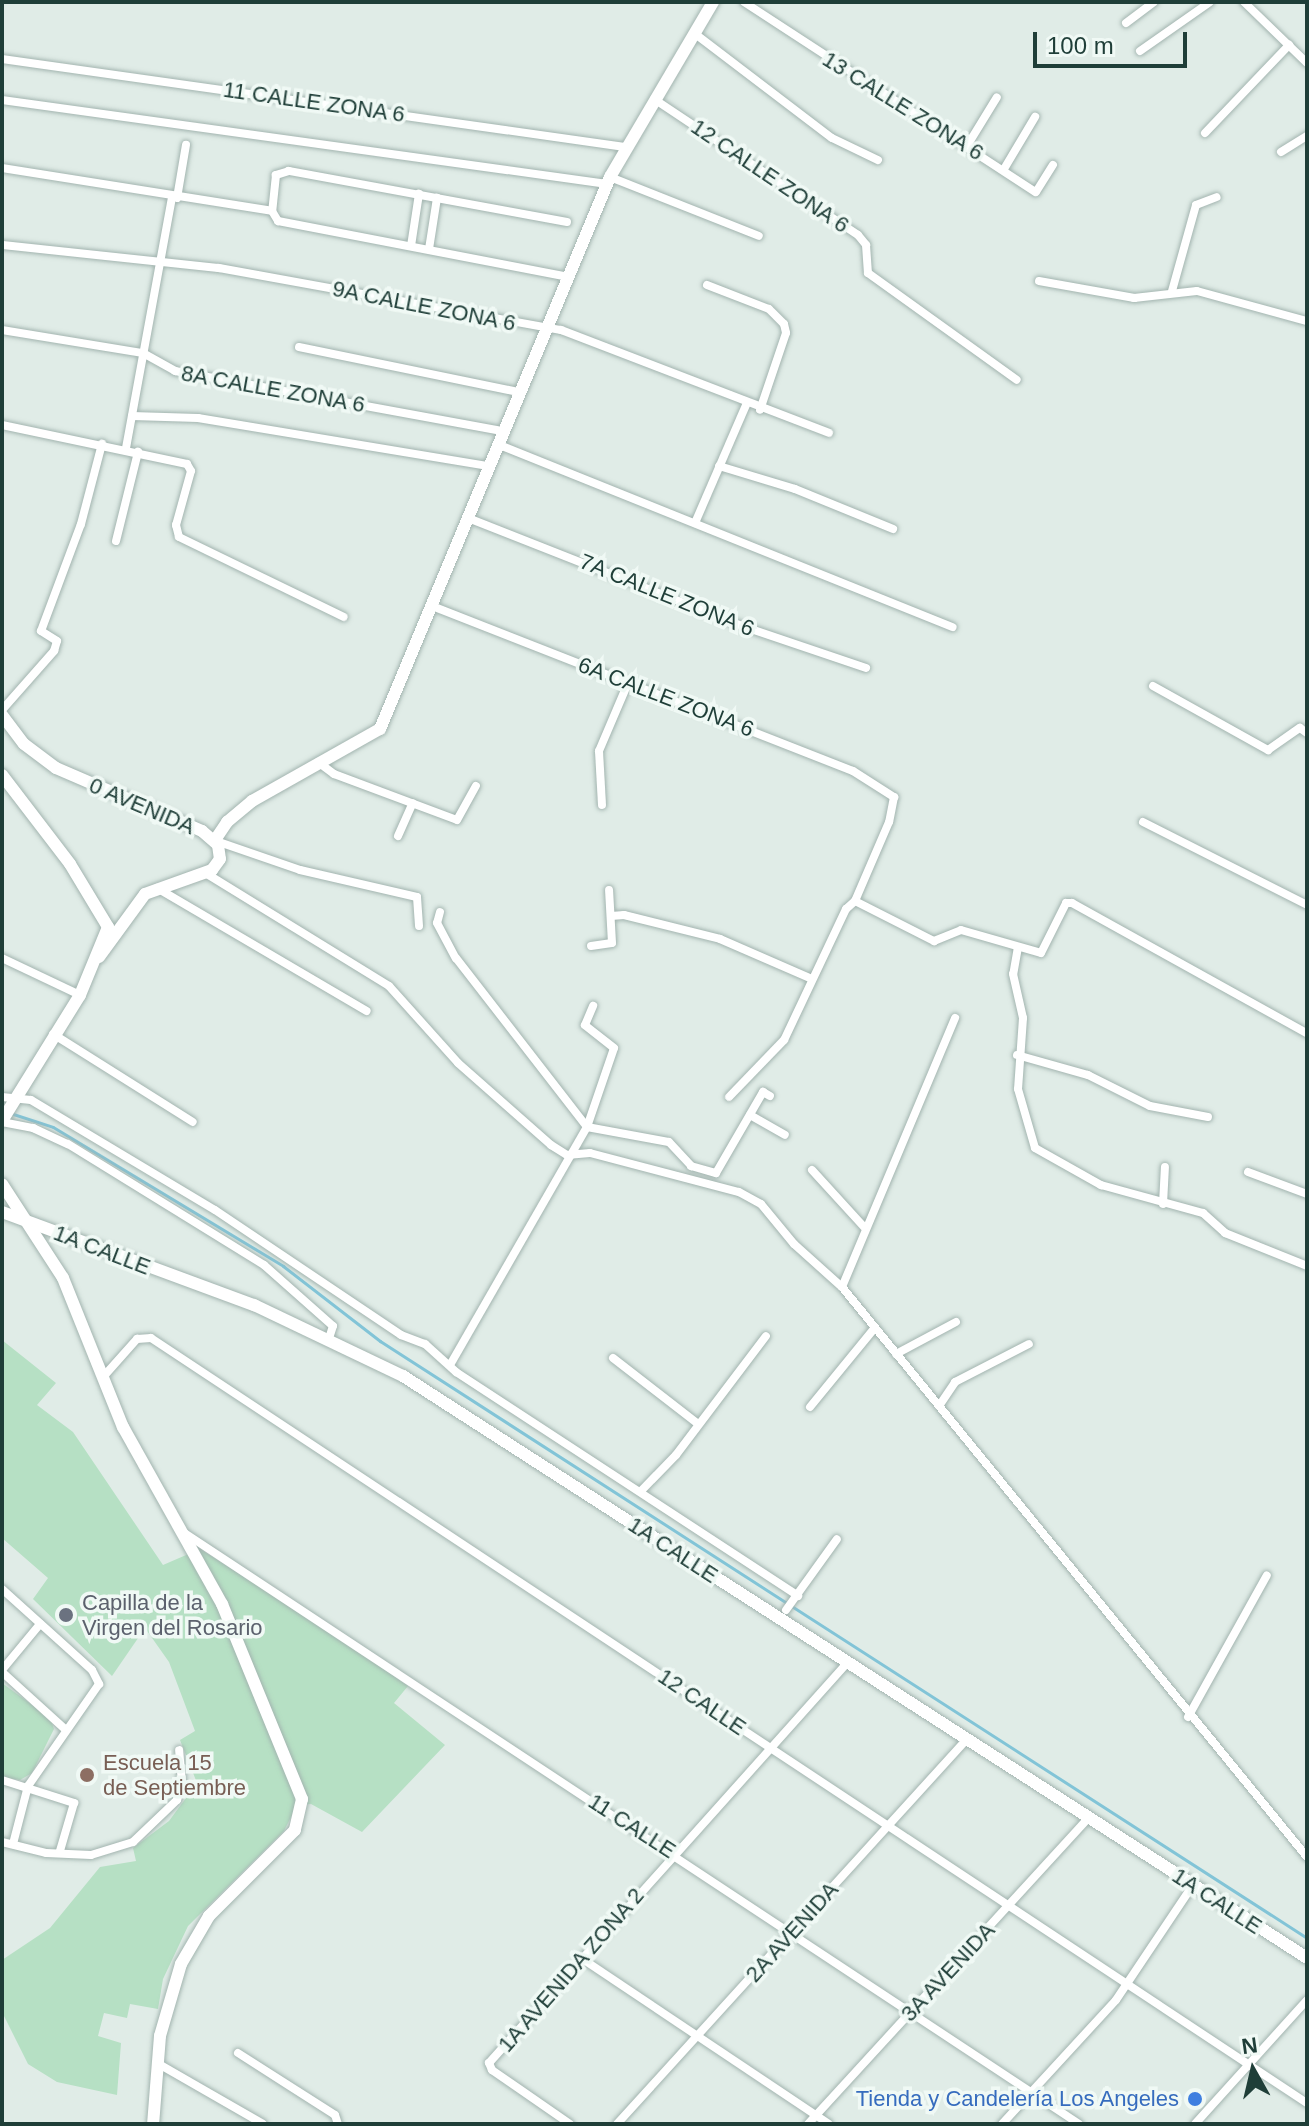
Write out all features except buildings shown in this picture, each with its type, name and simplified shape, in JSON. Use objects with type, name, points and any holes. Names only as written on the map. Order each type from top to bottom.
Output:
[{"type":"street","points":[[419,926],[417,897],[300,870],[215,840],[241,810],[318,762],[375,736],[432,606],[498,437],[548,330],[609,180],[625,147],[713,2]]},
{"type":"street","name":"13 CALLE ZONA 6","points":[[744,2],[1036,192],[1053,165]]},
{"type":"street","points":[[1126,23],[1154,2]]},
{"type":"street","points":[[1140,51],[1210,2]]},
{"type":"street","points":[[1244,2],[1307,63]]},
{"type":"street","points":[[694,33],[832,138],[878,160]]},
{"type":"street","points":[[1205,133],[1289,45]]},
{"type":"street","name":"11 CALLE ZONA 6","points":[[2,59],[625,147]]},
{"type":"street","points":[[967,146],[997,97]]},
{"type":"street","name":"12 CALLE ZONA 6","points":[[654,99],[861,237],[868,273],[1017,380]]},
{"type":"street","points":[[2,100],[609,180],[759,236]]},
{"type":"street","points":[[1004,169],[1035,117]]},
{"type":"street","points":[[1281,152],[1307,136]]},
{"type":"street","points":[[126,448],[159,265],[186,145]]},
{"type":"street","points":[[2,168],[272,214],[411,246],[569,277]]},
{"type":"street","points":[[272,214],[275,179],[282,171],[567,222]]},
{"type":"street","points":[[411,246],[419,194]]},
{"type":"street","points":[[1171,292],[1196,205],[1217,197]]},
{"type":"street","points":[[429,249],[437,198]]},
{"type":"street","name":"9A CALLE ZONA 6","points":[[2,245],[159,265],[234,270],[561,330],[746,405],[829,433]]},
{"type":"street","points":[[1039,281],[1134,298],[1197,291],[1307,321]]},
{"type":"street","points":[[707,285],[769,309],[784,324],[786,333],[760,410]]},
{"type":"street","name":"8A CALLE ZONA 6","points":[[2,330],[143,353],[175,371],[498,437],[695,523],[953,627]]},
{"type":"street","points":[[299,347],[519,392]]},
{"type":"street","points":[[695,523],[746,405]]},
{"type":"street","points":[[132,416],[198,418],[487,466]]},
{"type":"street","points":[[2,425],[126,448],[191,467],[176,533],[344,617]]},
{"type":"street","points":[[2,713],[54,651],[57,641],[40,634],[81,524],[102,444]]},
{"type":"street","points":[[116,541],[138,452]]},
{"type":"street","points":[[719,466],[795,489],[893,529]]},
{"type":"street","name":"7A CALLE ZONA 6","points":[[468,518],[742,626],[866,668]]},
{"type":"street","name":"6A CALLE ZONA 6","points":[[432,606],[853,771],[895,799],[855,901]]},
{"type":"street","points":[[602,805],[599,751],[628,683]]},
{"type":"street","points":[[1153,686],[1268,750],[1300,728],[1307,733]]},
{"type":"street","name":"0 AVENIDA","points":[[2,713],[24,744],[56,768],[215,840],[220,859],[207,874]]},
{"type":"street","points":[[318,762],[334,774],[457,820],[476,786]]},
{"type":"street","points":[[2,775],[105,917],[108,927],[99,957]]},
{"type":"street","points":[[398,836],[413,803]]},
{"type":"street","points":[[1143,822],[1307,905]]},
{"type":"street","points":[[329,1338],[333,1326],[264,1265],[68,1144],[33,1128],[2,1121],[10,1100],[80,995],[99,957],[140,900],[156,888],[207,874],[389,986],[458,1063],[532,1132],[567,1155],[599,1155],[747,1195],[842,1287],[873,1330],[939,1406],[1188,1717],[1307,1857]]},
{"type":"street","points":[[156,888],[367,1011]]},
{"type":"street","points":[[591,946],[611,946],[609,890]]},
{"type":"street","points":[[729,1097],[781,1044],[846,909],[855,901],[934,941],[946,940],[954,929],[1018,947],[1046,951],[1066,903],[1072,903],[1307,1033]]},
{"type":"street","points":[[440,912],[437,923],[456,958],[587,1127],[669,1142],[691,1166],[714,1173],[763,1092],[770,1096]]},
{"type":"street","points":[[611,916],[632,916],[720,939],[812,979]]},
{"type":"street","points":[[1018,947],[1013,974],[1023,1018],[1017,1055],[1020,1105],[1040,1153],[1101,1185],[1203,1213],[1225,1233],[1307,1266]]},
{"type":"street","points":[[2,958],[80,995]]},
{"type":"street","points":[[450,1365],[567,1155],[587,1127],[614,1048],[585,1025],[593,1006]]},
{"type":"street","points":[[842,1287],[864,1227],[955,1018]]},
{"type":"street","points":[[53,1034],[193,1122]]},
{"type":"street","points":[[1017,1055],[1088,1075],[1150,1106],[1208,1117]]},
{"type":"street","points":[[10,1100],[31,1100],[134,1161],[401,1335],[425,1344],[450,1365],[641,1491],[661,1510],[710,1536],[796,1598]]},
{"type":"street","points":[[750,1115],[785,1135]]},
{"type":"street","points":[[1163,1204],[1165,1167]]},
{"type":"street","points":[[812,1170],[864,1227]]},
{"type":"street","points":[[1248,1172],[1307,1194]]},
{"type":"street","points":[[2,1184],[22,1220],[63,1278],[128,1438],[229,1618],[269,1727],[298,1787],[303,1810],[289,1838],[221,1902],[190,1945],[168,1999],[157,2063],[153,2124]]},
{"type":"street","name":"1A CALLE","points":[[2,1212],[329,1338],[440,1398],[1087,1819],[1307,1958]]},
{"type":"street","points":[[896,1354],[956,1322]]},
{"type":"street","points":[[810,1407],[873,1330]]},
{"type":"street","points":[[641,1491],[766,1336]]},
{"type":"street","name":"12 CALLE","points":[[104,1376],[137,1339],[151,1338],[1307,2103]]},
{"type":"street","points":[[939,1406],[955,1382],[1029,1344]]},
{"type":"street","points":[[613,1358],[698,1424]]},
{"type":"street","name":"11 CALLE","points":[[182,1531],[794,1931],[1079,2124]]},
{"type":"street","points":[[786,1610],[837,1539]]},
{"type":"street","points":[[1188,1717],[1267,1575]]},
{"type":"street","points":[[2,1589],[92,1670],[99,1684],[28,1786],[13,1844]]},
{"type":"street","points":[[40,1624],[2,1671],[66,1730]]},
{"type":"street","name":"1A AVENIDA ZONA 2","points":[[570,2124],[489,2066],[673,1854],[848,1662]]},
{"type":"street","name":"2A AVENIDA","points":[[617,2124],[966,1740]]},
{"type":"street","points":[[2,1842],[60,1851],[111,1852],[152,1827],[177,1800],[182,1783],[179,1750]]},
{"type":"street","points":[[2,1780],[74,1803],[60,1851]]},
{"type":"street","name":"3A AVENIDA","points":[[808,2124],[1087,1819]]},
{"type":"street","points":[[1002,2124],[1128,1985],[1193,1885]]},
{"type":"street","points":[[581,1958],[829,2124]]},
{"type":"street","points":[[1211,2124],[1198,2121],[1307,2000]]},
{"type":"street","points":[[238,2053],[335,2115],[338,2124]]},
{"type":"street","points":[[157,2063],[263,2124]]},
{"type":"green space","points":[[2,1340],[56,1383],[37,1405],[73,1432],[163,1565],[200,1549],[330,1631],[408,1686],[394,1703],[445,1745],[362,1832],[311,1804],[297,1805],[284,1831],[188,1926],[163,1979],[158,2009],[130,2004],[127,2018],[104,2013],[98,2036],[121,2043],[117,2095],[57,2082],[28,2064],[2,2012],[2,1960],[50,1928],[100,1867],[136,1861],[133,1848],[169,1821],[197,1783],[180,1740],[195,1731],[169,1662],[145,1628],[112,1676],[33,1599],[48,1578],[2,1538]]},
{"type":"green space","points":[[2,1683],[50,1718],[54,1729],[32,1773],[20,1780],[2,1777]]},
{"type":"waterway","points":[[10,1113],[53,1127],[283,1266],[380,1341],[1307,1938]]},
{"type":"place","name":"Capilla de la Virgen del Rosario","points":[[66,1615]]},
{"type":"place","name":"Escuela 15 de Septiembre","points":[[87,1775]]},
{"type":"place","name":"Tienda y Candelería Los Angeles","points":[[1195,2099]]}]
